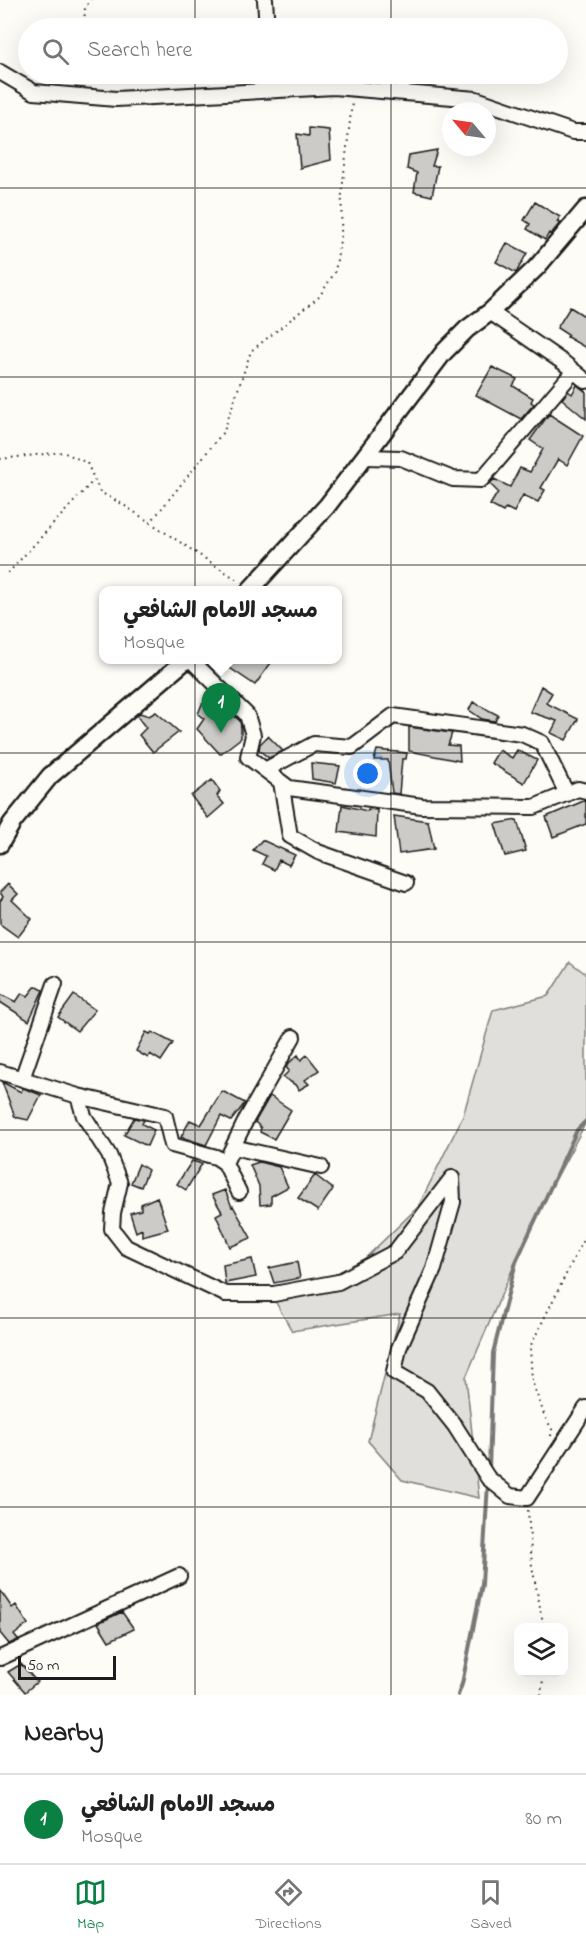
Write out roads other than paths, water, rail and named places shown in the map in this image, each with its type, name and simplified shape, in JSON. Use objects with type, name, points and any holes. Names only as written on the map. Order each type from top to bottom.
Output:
[{"type":"street","points":[[265,0],[266,18]]},
{"type":"street","points":[[0,72],[18,83]]},
{"type":"street","points":[[20,84],[34,92],[116,99],[334,87],[354,88],[476,99],[573,132],[586,132]]},
{"type":"street","points":[[271,84],[271,90]]},
{"type":"street","points":[[255,586],[327,506],[444,352],[537,267],[586,209]]},
{"type":"street","points":[[490,312],[586,381]]},
{"type":"street","points":[[366,457],[401,458],[453,479],[481,480],[574,371]]},
{"type":"street","points":[[0,844],[12,823],[50,776],[183,664]]},
{"type":"street","points":[[192,664],[247,715],[253,735],[248,757],[289,788],[422,806],[534,807],[578,789],[586,791]]},
{"type":"street","points":[[265,770],[314,744],[352,747],[393,716],[522,734],[542,743],[567,794]]},
{"type":"street","points":[[281,782],[290,836],[318,852],[406,883]]},
{"type":"street","points":[[22,1079],[55,984]]},
{"type":"street","points":[[225,1163],[247,1118],[294,1036]]},
{"type":"street","points":[[0,1072],[78,1096],[165,1116],[172,1145],[216,1157],[225,1163],[239,1192]]},
{"type":"street","points":[[78,1096],[84,1116],[109,1155],[120,1183],[112,1213],[112,1229],[126,1247],[225,1294],[274,1294],[338,1282],[395,1252],[452,1178],[453,1202],[437,1257],[399,1348],[394,1372],[427,1391],[455,1426],[488,1478],[510,1496],[527,1498],[586,1408]]},
{"type":"street","points":[[233,1147],[321,1167]]},
{"type":"street","points":[[0,1658],[179,1576]]},
{"type":"waterway","points":[[489,1469],[493,1353],[516,1262],[577,1130],[586,1121]]},
{"type":"waterway","points":[[458,1695],[482,1584],[488,1483]]},
{"type":"place","name":"مسجد الامام الشافعي","points":[[221,733]]}]
